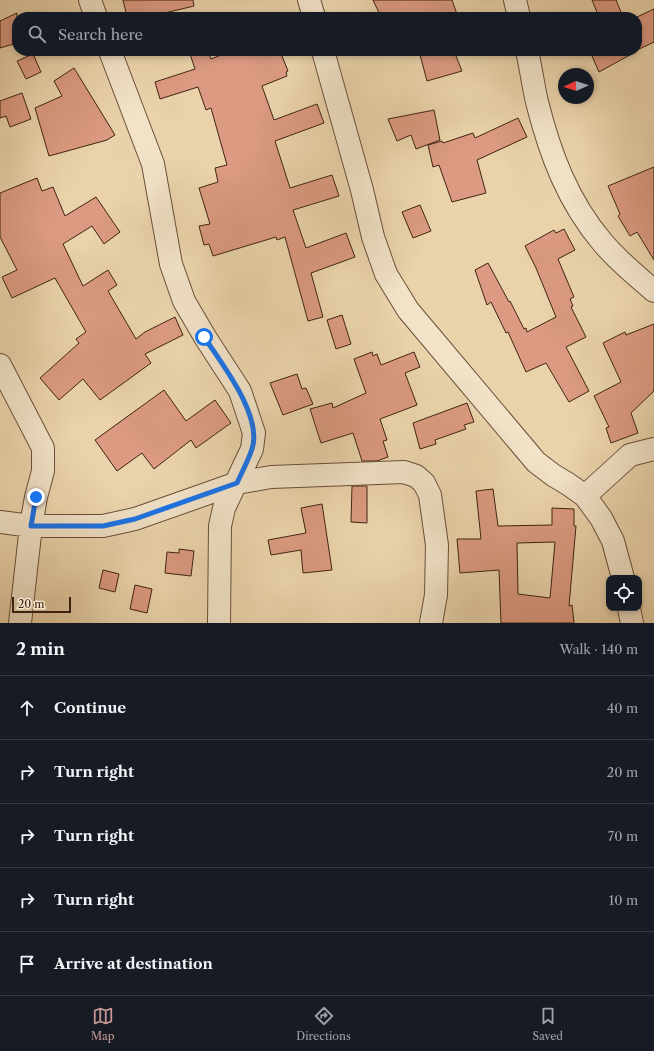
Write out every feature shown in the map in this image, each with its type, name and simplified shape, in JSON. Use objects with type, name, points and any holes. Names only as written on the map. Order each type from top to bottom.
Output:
[{"type":"street","points":[[90,0],[94,12]]},
{"type":"street","points":[[309,0],[313,12]]},
{"type":"street","points":[[515,0],[518,12]]},
{"type":"street","points":[[112,56],[153,164],[170,264],[184,301],[204,337],[240,391],[254,433],[252,449],[224,508],[220,526],[219,623]]},
{"type":"street","points":[[324,56],[362,190],[373,237],[386,274],[408,310],[536,462],[552,475],[585,496],[601,518],[613,541],[622,575]]},
{"type":"street","points":[[528,56],[537,101],[548,141],[563,182],[582,216],[604,244],[654,291]]},
{"type":"street","points":[[0,365],[43,448],[43,471],[36,497],[31,526],[20,623]]},
{"type":"street","points":[[585,496],[630,455],[654,449]]},
{"type":"street","points":[[0,522],[31,526],[103,526],[135,519],[237,483],[271,477],[404,472],[416,476],[424,484],[430,495],[437,545],[436,595],[431,623]]},
{"type":"street","points":[[630,611],[632,623]]},
{"type":"building","points":[[123,0],[193,0],[194,6],[169,12],[126,12]]},
{"type":"building","points":[[373,0],[452,0],[456,12],[379,12]]},
{"type":"building","points":[[592,0],[616,0],[621,12],[597,12]]},
{"type":"building","points":[[654,9],[654,42],[642,48],[642,15]]},
{"type":"building","points":[[12,15],[12,44],[0,48],[0,21]]},
{"type":"building","points":[[28,56],[34,56],[41,72],[26,79],[17,61]]},
{"type":"building","points":[[191,56],[210,56],[211,59],[218,56],[282,56],[288,71],[286,72],[287,76],[262,86],[274,120],[317,104],[324,123],[275,141],[290,188],[332,175],[339,196],[293,210],[306,248],[346,233],[355,257],[311,273],[323,317],[308,321],[285,237],[277,240],[276,237],[213,256],[209,244],[204,245],[199,226],[210,224],[199,188],[218,182],[215,168],[227,165],[211,108],[206,110],[198,87],[160,99],[155,82],[195,69]]},
{"type":"building","points":[[420,56],[456,56],[462,71],[427,81]]},
{"type":"building","points":[[592,56],[628,56],[599,72]]},
{"type":"building","points":[[74,68],[115,135],[107,140],[49,156],[35,108],[62,96],[54,81]]},
{"type":"building","points":[[22,93],[31,119],[10,127],[6,116],[0,118],[0,101]]},
{"type":"building","points":[[434,110],[440,140],[416,149],[411,135],[397,141],[388,119]]},
{"type":"building","points":[[518,118],[527,137],[477,160],[486,193],[452,202],[439,165],[433,167],[428,145],[442,141],[443,143],[473,133],[475,138]]},
{"type":"building","points":[[654,167],[654,260],[637,232],[630,236],[618,216],[620,214],[608,186]]},
{"type":"building","points":[[37,178],[42,191],[53,187],[65,216],[96,197],[120,232],[104,244],[92,226],[63,244],[83,286],[108,270],[117,285],[108,291],[136,339],[145,332],[175,317],[183,335],[145,354],[151,363],[100,400],[83,379],[59,400],[40,378],[79,343],[76,339],[86,332],[55,278],[12,298],[2,277],[17,270],[0,237],[0,193]]},
{"type":"building","points":[[420,205],[431,231],[413,238],[402,212]]},
{"type":"building","points":[[564,229],[575,250],[558,259],[574,297],[570,299],[573,306],[571,307],[586,337],[566,347],[589,391],[569,402],[546,363],[526,372],[508,332],[506,333],[491,302],[487,305],[475,270],[488,263],[527,332],[556,317],[536,268],[525,246],[554,230],[556,233]]},
{"type":"building","points":[[342,315],[351,344],[336,349],[327,320]]},
{"type":"building","points":[[654,324],[654,391],[631,413],[638,433],[611,443],[606,428],[609,427],[594,396],[621,382],[603,343],[625,332],[626,335]]},
{"type":"building","points":[[372,352],[373,356],[377,354],[381,365],[414,352],[420,367],[405,373],[417,405],[380,419],[387,440],[383,441],[388,457],[377,461],[362,461],[353,433],[321,443],[310,409],[332,403],[333,408],[366,393],[354,359]]},
{"type":"building","points":[[297,374],[302,389],[306,388],[313,404],[283,415],[270,383]]},
{"type":"building","points":[[164,390],[186,421],[215,400],[231,423],[196,448],[191,440],[154,469],[142,453],[117,471],[95,440]]},
{"type":"building","points":[[467,403],[474,422],[464,425],[466,429],[435,440],[436,444],[420,449],[413,423]]},
{"type":"building","points":[[352,486],[367,486],[367,523],[351,522]]},
{"type":"building","points":[[493,489],[498,526],[552,525],[552,508],[574,509],[574,526],[576,526],[569,606],[572,605],[574,623],[501,623],[499,570],[460,573],[457,539],[481,539],[476,491]],"holes":[[[555,542],[550,598],[518,594],[517,543]]]},
{"type":"building","points":[[322,504],[332,570],[303,573],[301,550],[271,555],[268,540],[306,533],[301,508]]},
{"type":"building","points":[[179,549],[194,551],[191,576],[165,573],[167,552],[179,553]]},
{"type":"building","points":[[103,570],[119,574],[115,592],[99,588]]},
{"type":"building","points":[[135,585],[152,589],[147,613],[130,609]]},
{"type":"route","points":[[36,497],[31,526],[103,526],[135,519],[210,491],[237,483],[252,449],[254,433],[240,391],[204,337]]}]
